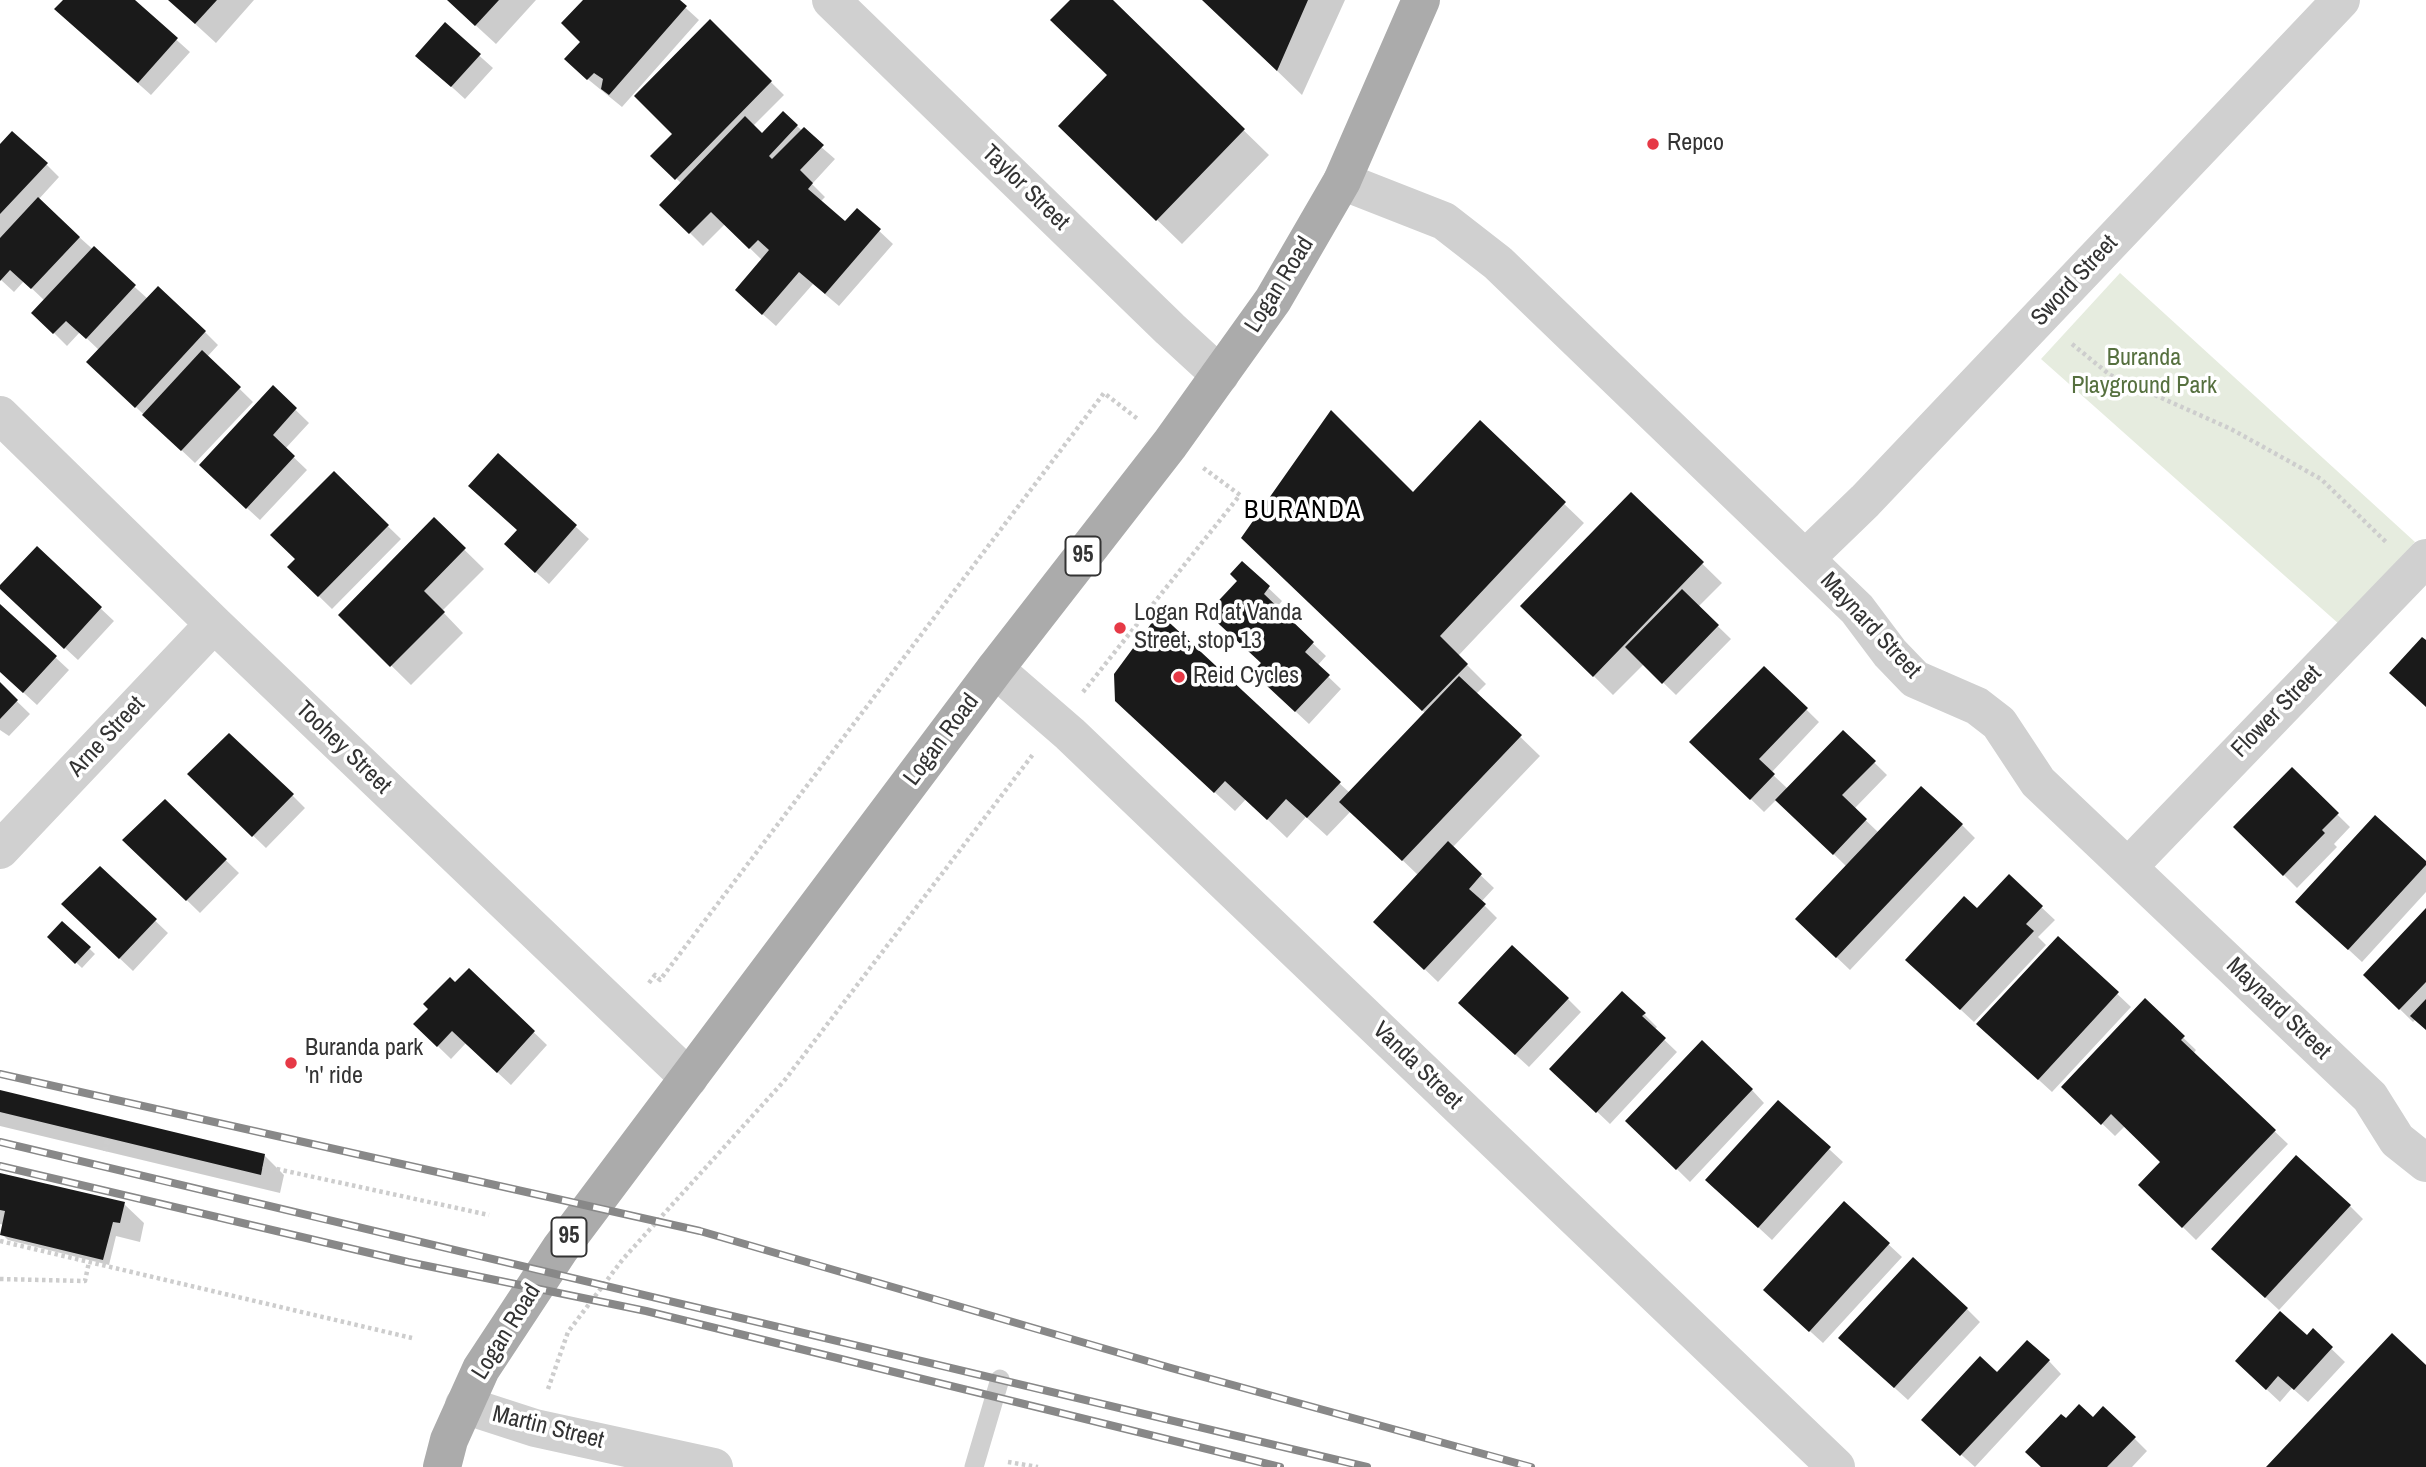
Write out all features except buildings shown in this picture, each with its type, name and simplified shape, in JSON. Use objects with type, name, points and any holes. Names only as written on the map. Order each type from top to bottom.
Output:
[{"type":"main road","name":"Logan Road","points":[[442,1467],[464,1405],[481,1369],[560,1249],[1273,300],[1342,180],[1421,0]]},
{"type":"street","name":"Taylor Street","points":[[831,0],[1170,329],[1220,374]]},
{"type":"street","name":"Sword Street","points":[[1805,558],[1865,501],[2341,0]]},
{"type":"street","name":"Maynard Street","points":[[1342,180],[1444,221],[1470,239],[1553,314],[1857,609],[1890,653],[1915,679],[1977,706],[1999,723],[2038,782],[2370,1097],[2397,1140],[2426,1163]]},
{"type":"street","name":"Toohey Street","points":[[0,415],[214,624],[689,1078]]},
{"type":"street","name":"Flower Street","points":[[2129,866],[2421,564]]},
{"type":"street","name":"Arne Street","points":[[0,850],[214,624]]},
{"type":"street","name":"Vanda Street","points":[[995,669],[1070,734],[1836,1467]]},
{"type":"street","name":"Martin Street","points":[[464,1405],[535,1428],[714,1467]]},
{"type":"lane","points":[[974,1467],[1000,1379]]},
{"type":"path","points":[[2040,317],[2110,375],[2231,429],[2321,479],[2421,564]]},
{"type":"path","points":[[105,1151],[108,1138]]},
{"type":"path","points":[[263,1166],[489,1215]]},
{"type":"path","points":[[0,1241],[412,1338]]},
{"type":"path","points":[[0,1279],[85,1281],[89,1262]]},
{"type":"path","points":[[1005,1463],[1014,1461],[1038,1467]]},
{"type":"green space","name":"Buranda Playground Park","points":[[2120,273],[2415,542],[2339,624],[2041,359]]},
{"type":"railway","points":[[0,1074],[700,1231],[1171,1368],[1531,1467]]},
{"type":"railway","points":[[0,1142],[1367,1467]]},
{"type":"railway","points":[[0,1166],[408,1262],[646,1311],[1280,1467]]},
{"type":"place","name":"Repco","points":[[1653,144]]},
{"type":"place","name":"Logan Rd at Vanda Street, stop 13","points":[[1120,628]]},
{"type":"place","name":"Reid Cycles","points":[[1179,677]]},
{"type":"place","name":"Buranda park 'n' ride","points":[[291,1063]]},
{"type":"district","name":"BURANDA","points":[[1303,511]]}]
